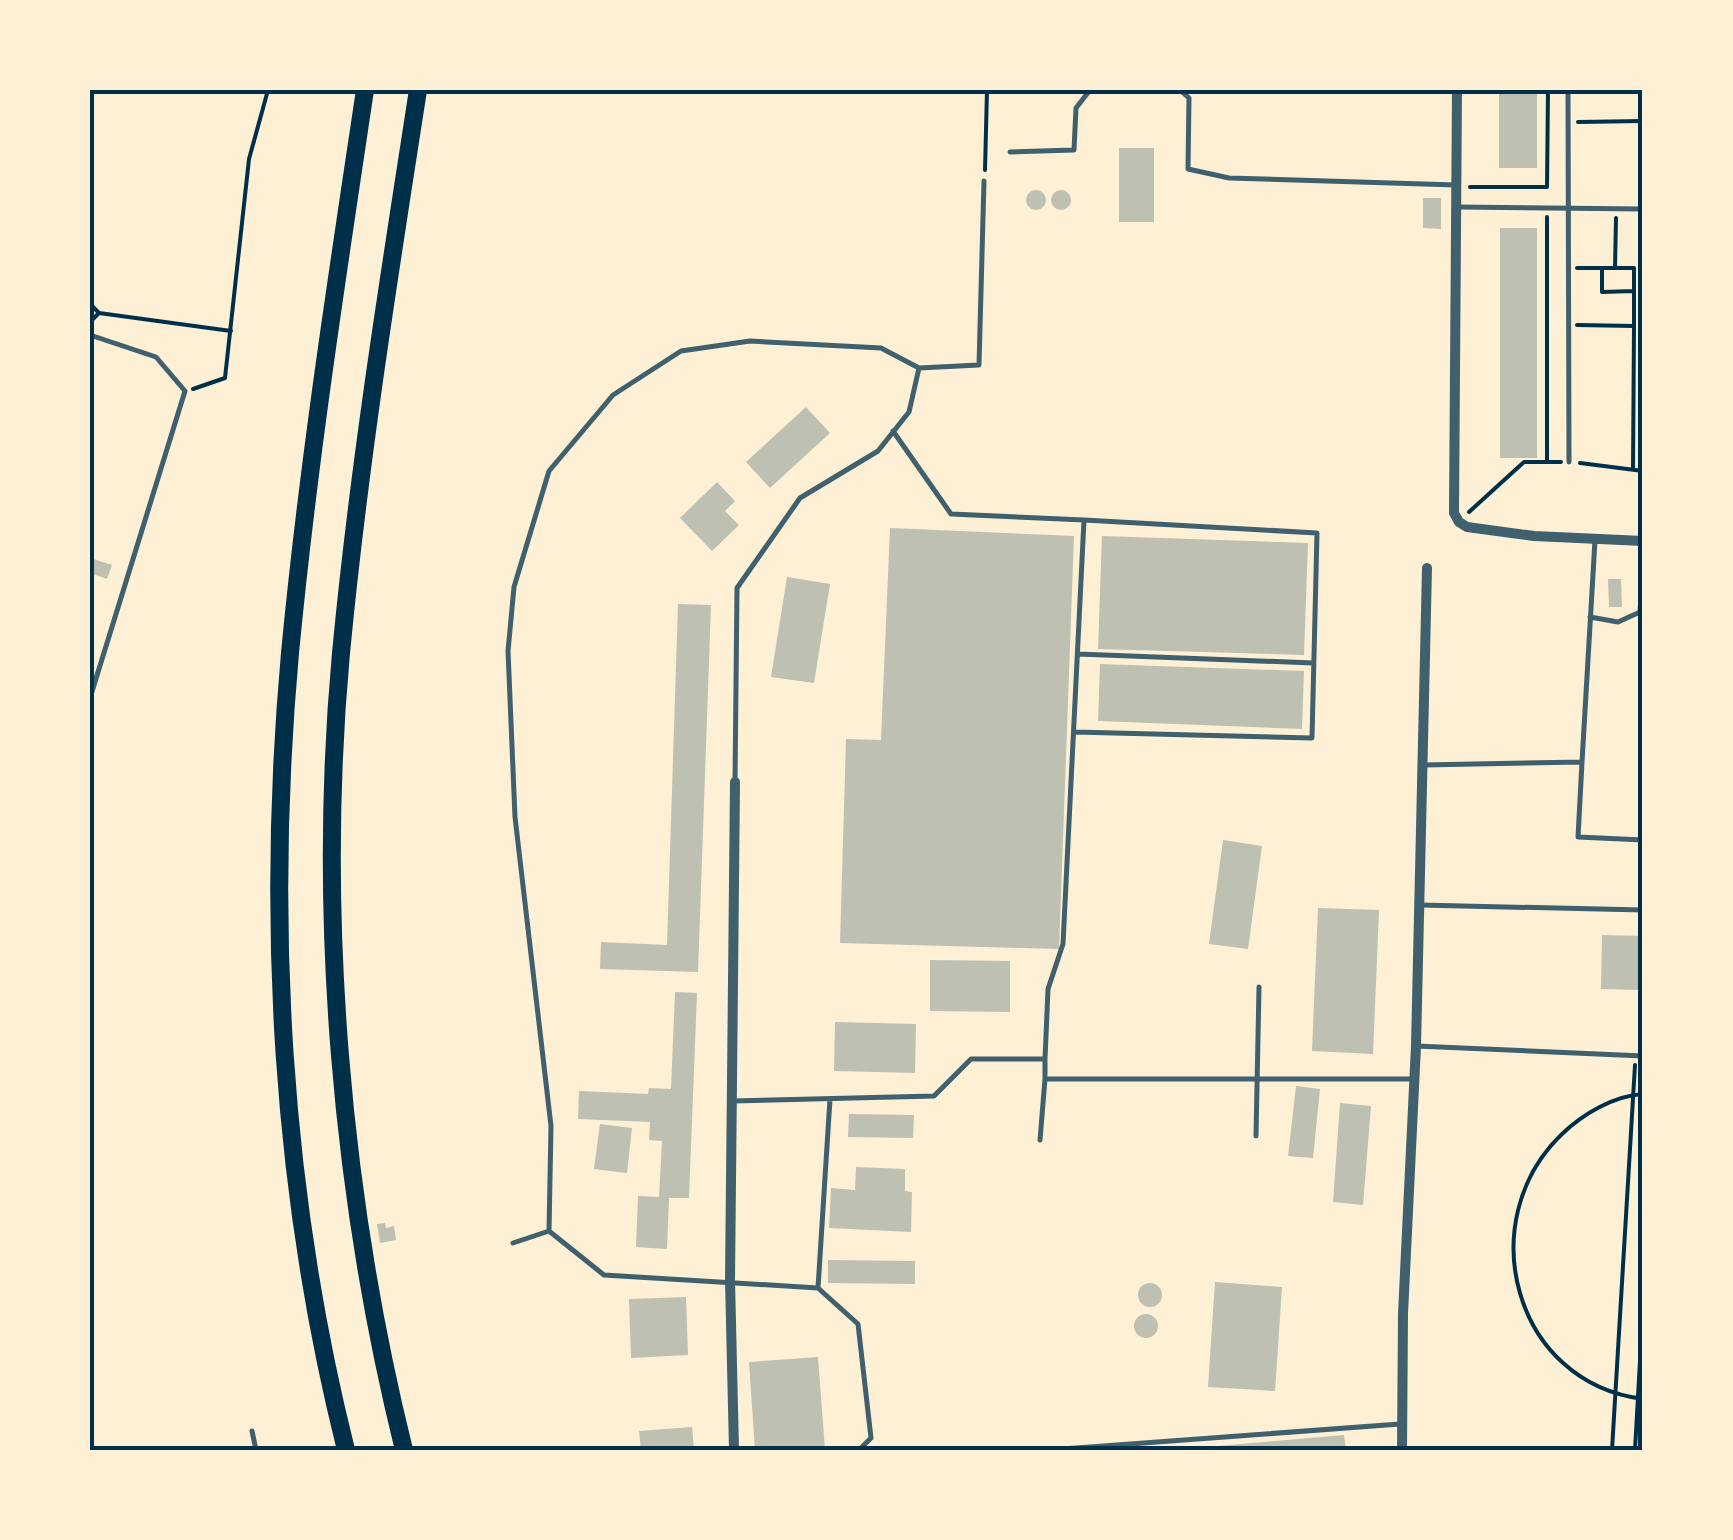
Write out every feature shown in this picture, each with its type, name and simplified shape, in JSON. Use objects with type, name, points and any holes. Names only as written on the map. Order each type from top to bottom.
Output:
[{"type":"highway","points":[[346,1450],[313,1304],[287,1103],[280,942],[290,656],[310,476],[365,90]]},
{"type":"highway","points":[[404,1450],[369,1292],[344,1096],[333,945],[341,656],[377,359],[418,90]]},
{"type":"street","points":[[1458,90],[1461,186],[1456,206],[1454,513],[1467,527],[1534,536],[1643,541]]},
{"type":"street","points":[[1402,1450],[1403,1314],[1415,1079],[1428,568]]},
{"type":"street","points":[[734,1450],[730,1280],[735,782]]},
{"type":"lane","points":[[1010,152],[1074,150],[1076,108],[1090,90]]},
{"type":"lane","points":[[1180,90],[1189,98],[1188,170],[1229,178],[1461,186]]},
{"type":"lane","points":[[1568,90],[1569,462]]},
{"type":"lane","points":[[548,1230],[551,1126],[516,817],[508,651],[514,587],[550,471],[613,395],[681,351],[750,341],[882,348],[919,368],[979,365],[984,181]]},
{"type":"lane","points":[[1456,206],[1643,209]]},
{"type":"lane","points":[[90,335],[156,357],[185,391],[90,698]]},
{"type":"lane","points":[[735,782],[737,588],[800,498],[878,450],[894,431],[909,412],[919,368]]},
{"type":"lane","points":[[894,431],[951,514],[1317,532],[1312,738],[1075,732]]},
{"type":"lane","points":[[1040,1140],[1048,988],[1063,944],[1084,520]]},
{"type":"lane","points":[[1595,539],[1578,837],[1643,840]]},
{"type":"lane","points":[[1590,618],[1618,622],[1640,612],[1642,582]]},
{"type":"lane","points":[[1078,654],[1313,662]]},
{"type":"lane","points":[[1423,765],[1582,762]]},
{"type":"lane","points":[[1420,904],[1643,910]]},
{"type":"lane","points":[[1256,1136],[1259,987]]},
{"type":"lane","points":[[1416,1046],[1639,1056]]},
{"type":"lane","points":[[732,1100],[934,1096],[972,1058],[1045,1059]]},
{"type":"lane","points":[[1045,1079],[1415,1079]]},
{"type":"lane","points":[[818,1288],[830,1098]]},
{"type":"lane","points":[[513,1243],[548,1230]]},
{"type":"lane","points":[[548,1230],[604,1275],[818,1288],[858,1324],[870,1438],[859,1450]]},
{"type":"lane","points":[[1049,1450],[1402,1424]]},
{"type":"lane","points":[[252,1431],[256,1450]]},
{"type":"path","points":[[185,391],[225,378],[250,160],[268,90]]},
{"type":"path","points":[[984,181],[988,90]]},
{"type":"path","points":[[1548,90],[1548,462]]},
{"type":"path","points":[[1568,122],[1643,121]]},
{"type":"path","points":[[1461,186],[1548,188]]},
{"type":"path","points":[[1615,268],[1616,218]]},
{"type":"path","points":[[1548,268],[1634,268],[1633,470]]},
{"type":"path","points":[[1602,268],[1602,292],[1634,292]]},
{"type":"path","points":[[90,304],[99,313],[231,330]]},
{"type":"path","points":[[90,322],[99,313]]},
{"type":"path","points":[[1568,325],[1634,326]]},
{"type":"path","points":[[1459,522],[1524,462],[1569,462],[1643,470]]},
{"type":"path","points":[[1612,1450],[1633,1094],[1639,1056]]},
{"type":"path","points":[[1640,1399],[1580,1376],[1544,1342],[1520,1299],[1511,1250],[1518,1202],[1542,1154],[1581,1116],[1633,1094],[1643,1094]]},
{"type":"path","points":[[1635,1450],[1643,1307]]},
{"type":"building","points":[[1499,90],[1537,90],[1537,168],[1499,168]]},
{"type":"building","points":[[1119,148],[1154,148],[1154,222],[1119,222]]},
{"type":"building","points":[[1036,190],[1046,200],[1036,210],[1026,200]]},
{"type":"building","points":[[1061,190],[1071,200],[1061,210],[1051,200]]},
{"type":"building","points":[[1423,198],[1441,198],[1441,229],[1423,228]]},
{"type":"building","points":[[1500,228],[1537,228],[1537,458],[1500,458]]},
{"type":"building","points":[[806,407],[830,433],[770,488],[746,462]]},
{"type":"building","points":[[717,482],[735,501],[725,511],[739,525],[712,551],[680,518]]},
{"type":"building","points":[[890,528],[1074,536],[1059,949],[840,943],[846,739],[881,740]]},
{"type":"building","points":[[1102,536],[1308,543],[1304,655],[1098,649]]},
{"type":"building","points":[[90,558],[112,565],[107,579],[90,573]]},
{"type":"building","points":[[787,577],[830,584],[814,683],[771,677]]},
{"type":"building","points":[[1608,579],[1621,579],[1622,607],[1609,607]]},
{"type":"building","points":[[678,604],[711,605],[698,972],[600,969],[601,942],[667,945]]},
{"type":"building","points":[[1100,664],[1304,671],[1302,729],[1098,721]]},
{"type":"building","points":[[1223,840],[1262,846],[1248,949],[1209,944]]},
{"type":"building","points":[[1318,908],[1379,910],[1373,1054],[1312,1051]]},
{"type":"building","points":[[1602,935],[1643,936],[1643,990],[1601,989]]},
{"type":"building","points":[[930,960],[1010,961],[1010,1012],[930,1011]]},
{"type":"building","points":[[675,992],[697,993],[689,1198],[669,1198],[667,1249],[636,1247],[638,1196],[659,1197],[662,1141],[649,1140],[650,1122],[578,1119],[579,1091],[648,1094],[649,1088],[671,1089]]},
{"type":"building","points":[[835,1022],[916,1024],[915,1073],[834,1071]]},
{"type":"building","points":[[1296,1086],[1320,1089],[1313,1158],[1288,1156]]},
{"type":"building","points":[[1340,1103],[1371,1106],[1363,1205],[1333,1202]]},
{"type":"building","points":[[849,1114],[914,1115],[913,1138],[848,1137]]},
{"type":"building","points":[[600,1124],[632,1128],[627,1173],[594,1169]]},
{"type":"building","points":[[856,1167],[905,1169],[905,1191],[912,1192],[911,1232],[829,1228],[831,1188],[855,1190]]},
{"type":"building","points":[[385,1223],[386,1228],[394,1226],[396,1240],[380,1243],[377,1224]]},
{"type":"building","points":[[828,1260],[915,1261],[915,1284],[828,1283]]},
{"type":"building","points":[[1215,1282],[1282,1287],[1275,1391],[1208,1387]]},
{"type":"building","points":[[1150,1283],[1162,1295],[1150,1307],[1138,1295]]},
{"type":"building","points":[[686,1297],[688,1355],[631,1358],[629,1299]]},
{"type":"building","points":[[1146,1314],[1158,1326],[1146,1338],[1134,1326]]},
{"type":"building","points":[[818,1357],[825,1450],[755,1450],[749,1362]]},
{"type":"building","points":[[692,1427],[694,1450],[641,1450],[639,1431]]},
{"type":"building","points":[[1344,1435],[1346,1450],[1206,1450],[1206,1447]]}]
